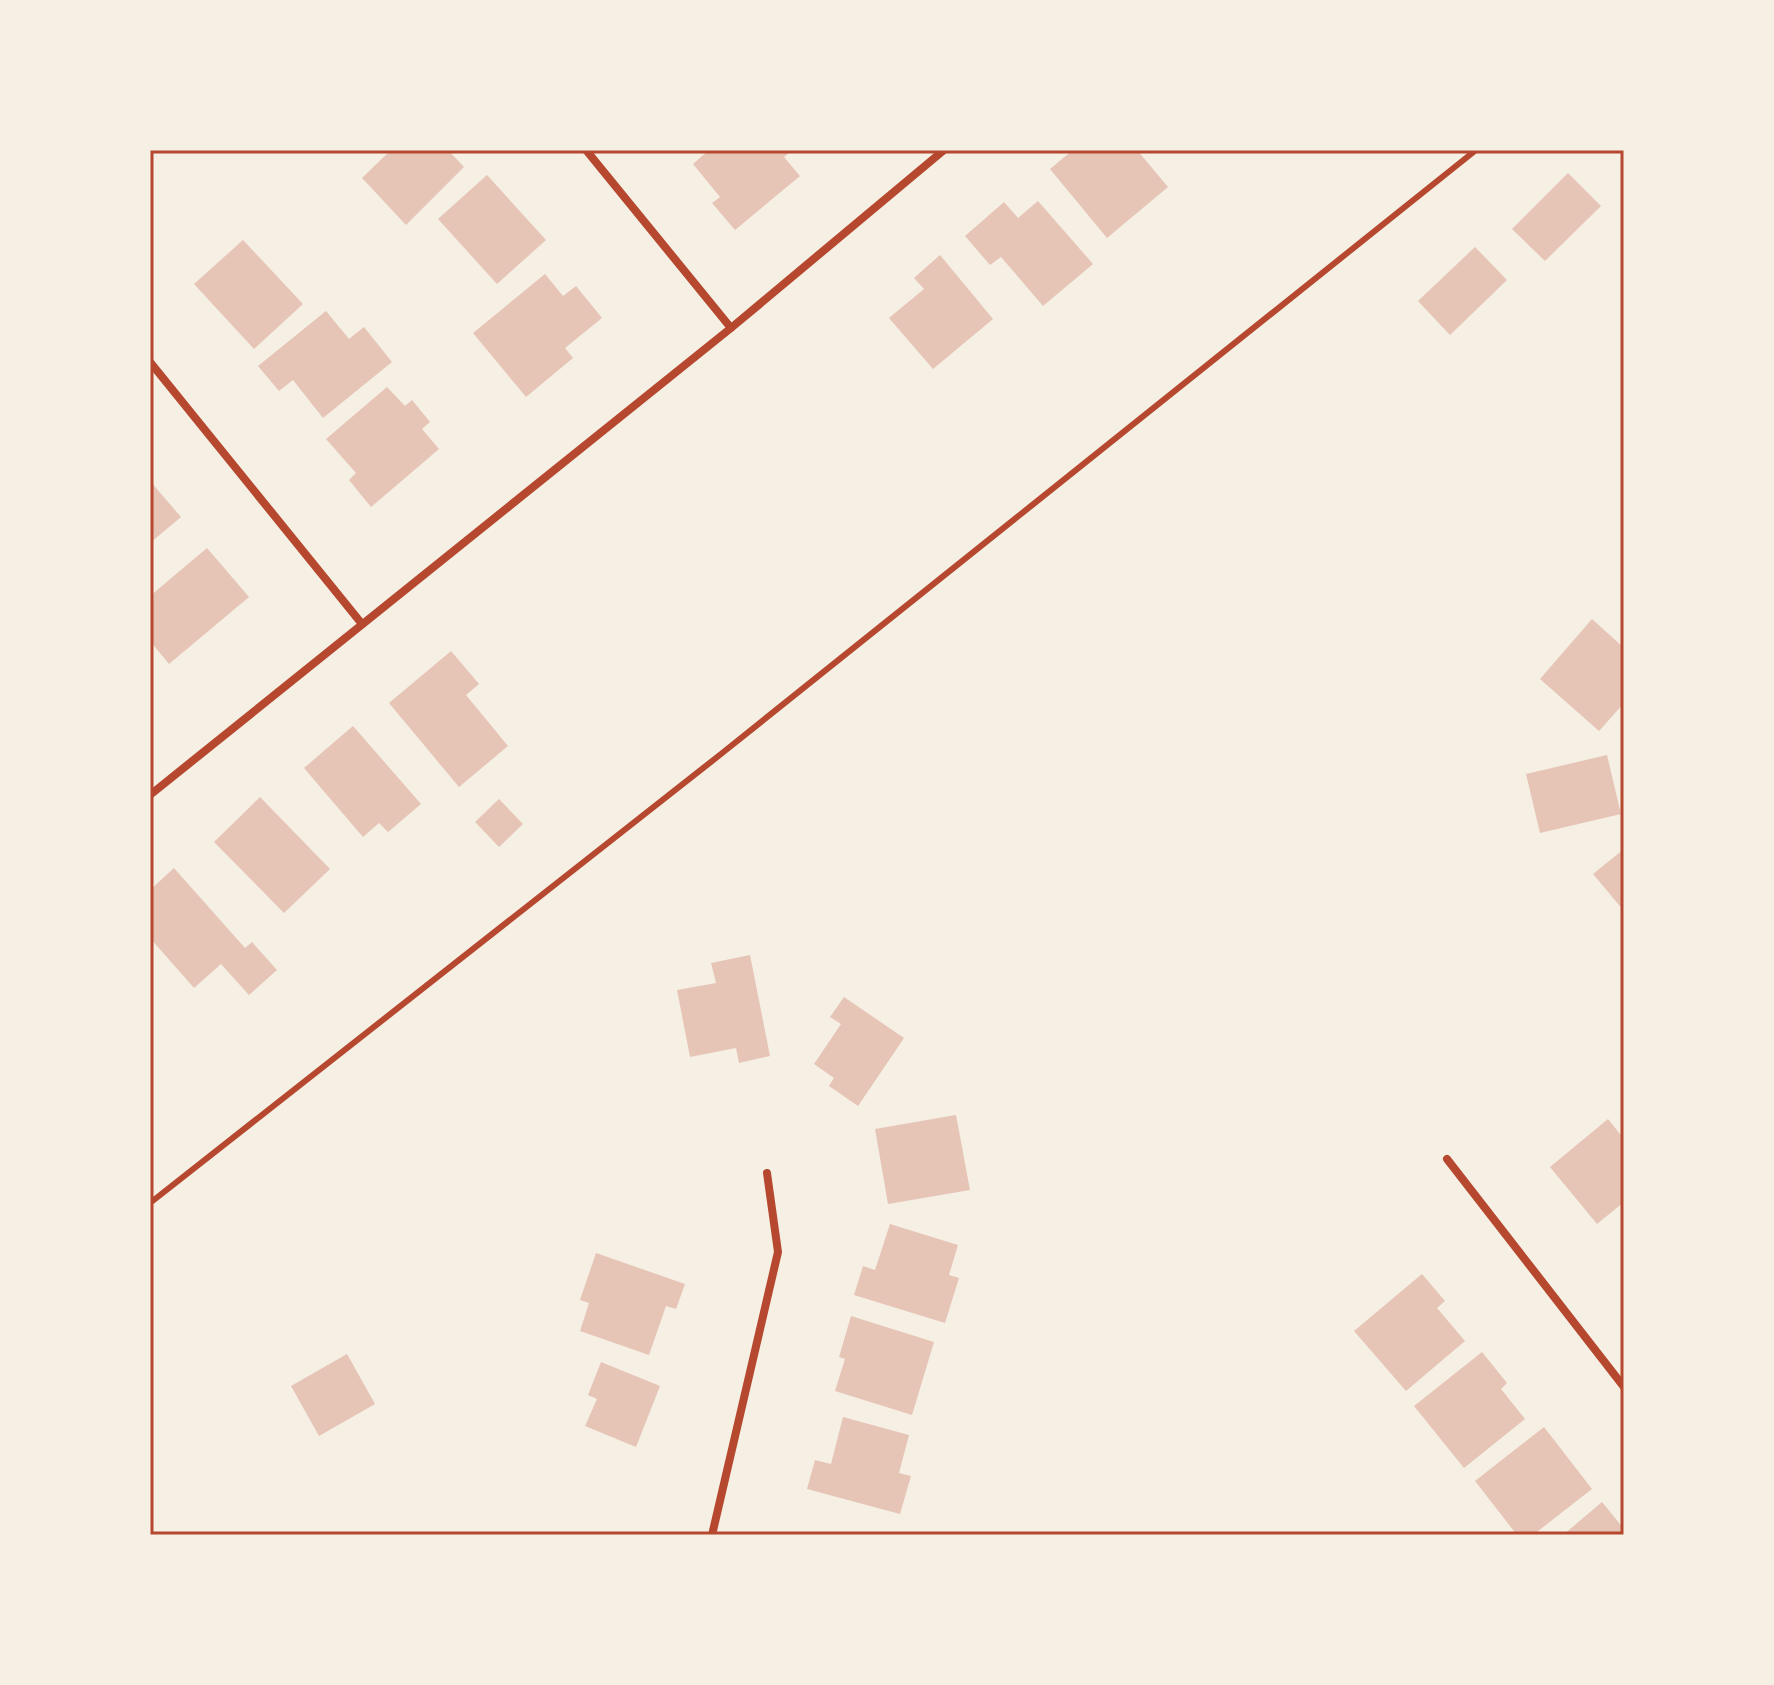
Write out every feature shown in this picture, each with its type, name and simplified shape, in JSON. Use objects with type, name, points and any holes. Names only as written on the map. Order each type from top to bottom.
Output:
[{"type":"street","points":[[586,150],[731,328]]},
{"type":"street","points":[[150,795],[731,328],[944,150]]},
{"type":"street","points":[[150,362],[362,624]]},
{"type":"street","points":[[1447,1159],[1624,1387]]},
{"type":"street","points":[[712,1535],[778,1252],[767,1173]]},
{"type":"lane","points":[[150,1203],[721,754],[1476,150]]},
{"type":"building","points":[[391,150],[448,150],[464,167],[406,225],[362,178]]},
{"type":"building","points":[[709,150],[793,150],[784,157],[800,176],[735,230],[712,203],[720,197],[693,164]]},
{"type":"building","points":[[1073,150],[1082,150],[1085,154],[1089,150],[1137,150],[1168,187],[1107,238],[1050,169]]},
{"type":"building","points":[[1568,173],[1601,206],[1545,261],[1512,229]]},
{"type":"building","points":[[487,175],[546,240],[497,284],[438,219]]},
{"type":"building","points":[[1038,201],[1093,264],[1043,306],[1001,257],[990,265],[965,236],[1004,202],[1018,218]]},
{"type":"building","points":[[243,240],[303,304],[254,349],[194,284]]},
{"type":"building","points":[[1475,247],[1507,280],[1450,335],[1418,301]]},
{"type":"building","points":[[940,255],[993,319],[933,369],[889,318],[924,289],[914,278]]},
{"type":"building","points":[[545,274],[563,296],[576,286],[602,318],[565,348],[573,358],[526,397],[473,333]]},
{"type":"building","points":[[326,311],[349,339],[364,327],[392,362],[323,418],[293,380],[279,391],[258,366]]},
{"type":"building","points":[[387,387],[405,406],[412,400],[430,422],[422,429],[439,449],[371,507],[349,480],[356,473],[326,439]]},
{"type":"building","points":[[150,481],[181,517],[150,543]]},
{"type":"building","points":[[207,548],[249,597],[169,664],[150,641],[150,596]]},
{"type":"building","points":[[1592,619],[1624,648],[1624,703],[1599,731],[1540,679]]},
{"type":"building","points":[[451,651],[479,684],[466,695],[508,746],[459,787],[389,703]]},
{"type":"building","points":[[353,726],[421,804],[388,832],[379,823],[363,837],[304,768]]},
{"type":"building","points":[[1607,755],[1621,814],[1540,833],[1526,774]]},
{"type":"building","points":[[260,797],[330,869],[284,913],[214,842]]},
{"type":"building","points":[[499,799],[523,824],[499,847],[475,822]]},
{"type":"building","points":[[1624,849],[1624,911],[1593,874]]},
{"type":"building","points":[[174,868],[245,948],[252,942],[277,970],[249,995],[221,964],[194,988],[150,938],[150,890]]},
{"type":"building","points":[[750,955],[770,1056],[739,1063],[736,1048],[690,1057],[677,990],[716,983],[711,963]]},
{"type":"building","points":[[844,997],[904,1038],[858,1106],[829,1086],[834,1078],[814,1064],[841,1024],[830,1017]]},
{"type":"building","points":[[956,1115],[970,1190],[888,1204],[875,1129]]},
{"type":"building","points":[[1608,1119],[1624,1139],[1624,1202],[1597,1224],[1550,1167]]},
{"type":"building","points":[[890,1224],[958,1245],[949,1275],[959,1278],[945,1323],[854,1295],[863,1266],[875,1270]]},
{"type":"building","points":[[596,1253],[685,1284],[676,1309],[666,1306],[649,1355],[580,1331],[589,1303],[580,1300]]},
{"type":"building","points":[[1422,1274],[1445,1301],[1437,1308],[1465,1341],[1406,1391],[1354,1331]]},
{"type":"building","points":[[851,1316],[934,1342],[912,1415],[835,1391],[845,1359],[839,1357]]},
{"type":"building","points":[[1482,1352],[1507,1383],[1501,1389],[1525,1419],[1464,1468],[1414,1406]]},
{"type":"building","points":[[347,1354],[375,1404],[319,1436],[291,1386]]},
{"type":"building","points":[[601,1362],[660,1386],[636,1447],[585,1426],[597,1399],[588,1395]]},
{"type":"building","points":[[843,1417],[909,1435],[899,1473],[911,1476],[900,1514],[807,1489],[815,1460],[831,1464]]},
{"type":"building","points":[[1544,1427],[1592,1489],[1533,1535],[1517,1535],[1475,1481]]},
{"type":"building","points":[[1602,1502],[1624,1529],[1624,1535],[1563,1535]]}]
